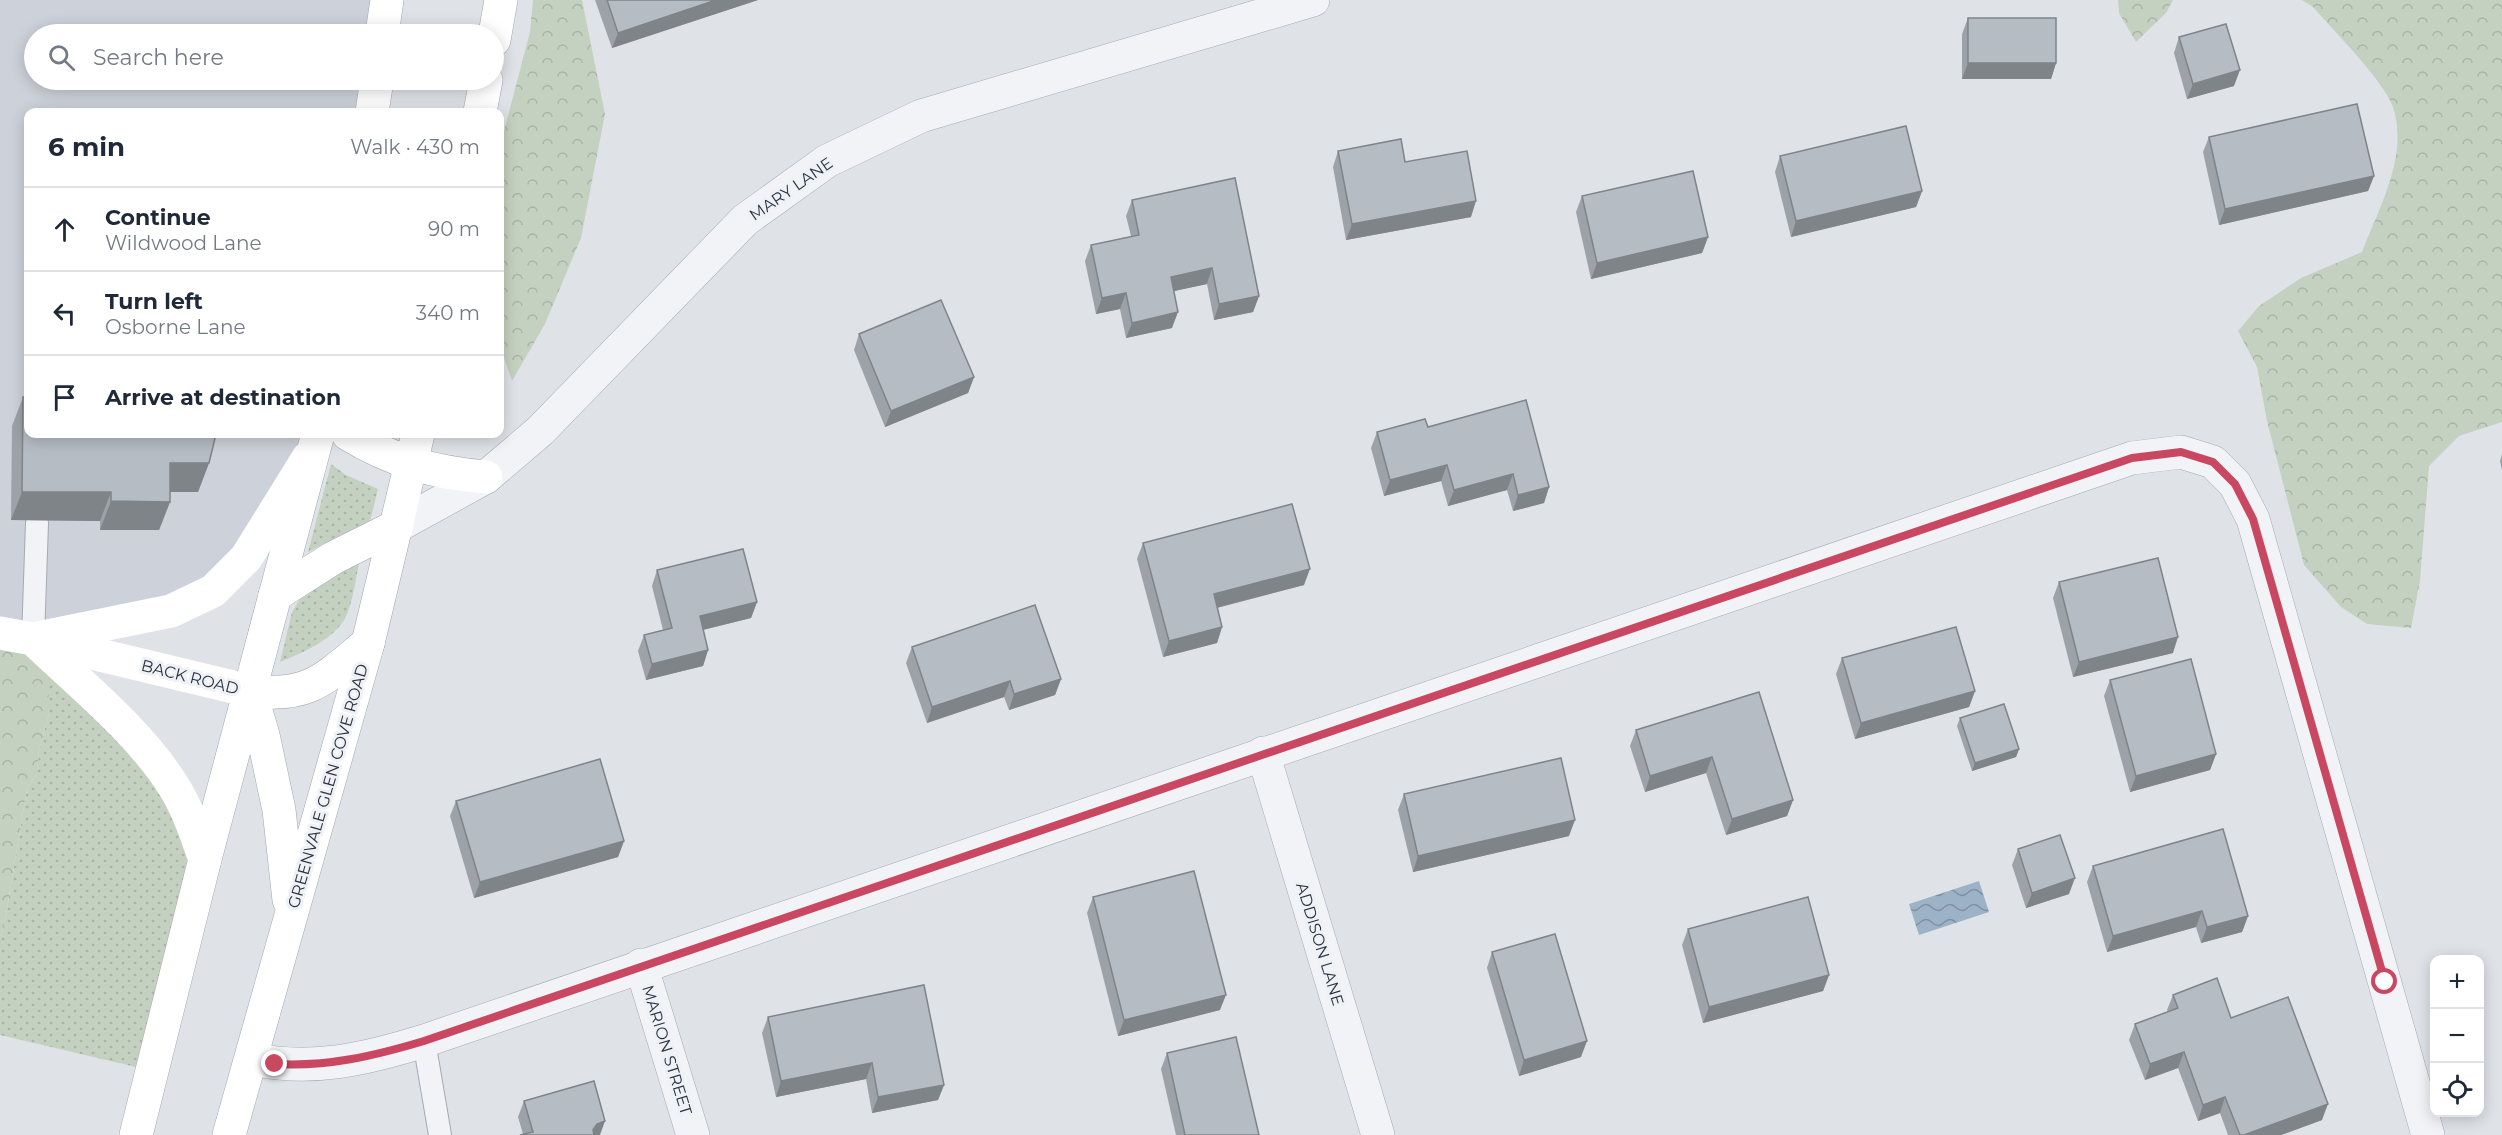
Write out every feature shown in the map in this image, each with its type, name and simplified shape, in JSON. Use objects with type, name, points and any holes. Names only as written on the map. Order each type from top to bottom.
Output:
[{"type":"main road","points":[[383,24],[387,0]]},
{"type":"main road","points":[[497,24],[501,0]]},
{"type":"main road","points":[[373,108],[375,90]]},
{"type":"main road","points":[[481,108],[484,90]]},
{"type":"main road","points":[[354,438],[369,447],[411,465],[458,475],[486,477]]},
{"type":"main road","name":"GREENVALE GLEN COVE ROAD","points":[[229,1135],[368,643],[417,438]]},
{"type":"main road","points":[[136,1135],[205,859],[316,440]]},
{"type":"main road","points":[[33,639],[171,611],[213,591],[246,558],[316,440]]},
{"type":"main road","points":[[275,595],[333,558],[397,526]]},
{"type":"main road","name":"BACK ROAD","points":[[0,633],[250,691],[272,694],[309,687],[327,676],[368,643]]},
{"type":"main road","points":[[33,639],[138,741],[162,769],[188,816],[205,859]]},
{"type":"main road","points":[[250,691],[263,735],[279,810],[291,920]]},
{"type":"street","name":"MARY LANE","points":[[397,526],[486,477],[540,431],[746,220],[827,161],[921,116],[1313,0]]},
{"type":"street","points":[[252,1059],[275,1064],[323,1065],[384,1053],[424,1041],[2132,458],[2181,452],[2213,462],[2235,484],[2253,519],[2428,1135]]},
{"type":"street","name":"ADDISON LANE","points":[[1263,753],[1378,1135]]},
{"type":"street","name":"MARION STREET","points":[[641,966],[693,1135]]},
{"type":"lane","points":[[33,639],[37,523]]},
{"type":"lane","points":[[424,1041],[440,1135]]},
{"type":"shaded area","points":[[0,0],[387,0],[383,24],[24,24],[24,90],[375,90],[373,108],[24,108],[24,438],[315,438],[213,591],[0,633]]},
{"type":"green space","points":[[533,0],[582,0],[605,114],[581,238],[545,324],[512,381],[504,358],[504,131],[530,32]]},
{"type":"green space","points":[[2118,0],[2173,0],[2166,13],[2136,42],[2119,13]]},
{"type":"green space","points":[[2302,0],[2502,0],[2502,422],[2459,436],[2429,466],[2420,581],[2411,628],[2367,624],[2341,607],[2304,565],[2267,421],[2257,367],[2238,331],[2259,306],[2301,278],[2362,252],[2390,181],[2395,162],[2397,125],[2388,96],[2345,42],[2313,7]]},
{"type":"green space","points":[[331,464],[346,475],[378,489],[370,521],[308,552]]},
{"type":"green space","points":[[360,559],[351,601],[342,623],[318,644],[280,662],[292,612],[303,594]]},
{"type":"green space","points":[[0,633],[33,639],[48,678],[49,714],[39,750],[37,773],[27,788],[5,921],[0,937]]},
{"type":"green space","points":[[33,639],[138,741],[205,859],[153,1071],[0,1035],[0,937],[5,921],[27,788],[37,773],[39,750],[49,714]]},
{"type":"water","points":[[1979,881],[1989,912],[1919,935],[1909,904]]},
{"type":"building","points":[[607,0],[716,0],[618,33]]},
{"type":"building","points":[[1968,18],[2056,18],[2056,63],[1968,63]]},
{"type":"building","points":[[2226,24],[2240,70],[2193,84],[2179,37]]},
{"type":"building","points":[[2357,104],[2374,176],[2225,209],[2209,137]]},
{"type":"building","points":[[1906,126],[1922,191],[1796,221],[1780,156]]},
{"type":"building","points":[[1401,139],[1405,162],[1467,151],[1476,201],[1352,224],[1338,151]]},
{"type":"building","points":[[1693,171],[1708,237],[1597,263],[1582,196]]},
{"type":"building","points":[[1235,178],[1259,296],[1219,304],[1212,268],[1171,277],[1178,312],[1132,323],[1126,293],[1102,298],[1091,245],[1139,235],[1132,200]]},
{"type":"building","points":[[941,300],[974,377],[891,411],[859,334]]},
{"type":"building","points":[[23,397],[24,438],[215,438],[209,463],[170,463],[170,502],[111,501],[111,492],[22,492]]},
{"type":"building","points":[[1526,400],[1549,487],[1518,495],[1513,474],[1454,490],[1447,465],[1390,480],[1377,432],[1425,419],[1428,427]]},
{"type":"building","points":[[1292,504],[1310,569],[1214,594],[1222,627],[1169,641],[1143,543]]},
{"type":"building","points":[[743,549],[757,602],[700,616],[708,650],[652,664],[644,635],[672,628],[657,570]]},
{"type":"building","points":[[2158,558],[2178,637],[2079,662],[2059,582]]},
{"type":"building","points":[[1035,605],[1061,679],[1014,694],[1010,681],[932,707],[912,647]]},
{"type":"building","points":[[1956,627],[1975,691],[1861,723],[1842,658]]},
{"type":"building","points":[[2191,659],[2216,754],[2136,776],[2110,680]]},
{"type":"building","points":[[1759,692],[1793,800],[1732,819],[1712,757],[1650,776],[1636,730]]},
{"type":"building","points":[[2004,704],[2019,749],[1975,763],[1960,718]]},
{"type":"building","points":[[1561,758],[1575,820],[1418,856],[1404,794]]},
{"type":"building","points":[[600,759],[624,841],[480,882],[456,801]]},
{"type":"building","points":[[2223,829],[2248,916],[2207,927],[2202,911],[2113,936],[2093,866]]},
{"type":"building","points":[[2060,835],[2075,878],[2032,893],[2018,849]]},
{"type":"building","points":[[1194,871],[1226,995],[1124,1020],[1093,897]]},
{"type":"building","points":[[1808,897],[1829,975],[1709,1007],[1688,929]]},
{"type":"building","points":[[1555,934],[1587,1041],[1524,1060],[1492,952]]},
{"type":"building","points":[[2217,978],[2231,1018],[2288,997],[2328,1104],[2240,1135],[2225,1097],[2203,1105],[2184,1052],[2150,1064],[2135,1024],[2178,1008],[2173,995]]},
{"type":"building","points":[[924,985],[944,1085],[878,1097],[872,1063],[781,1081],[768,1017]]},
{"type":"building","points":[[1236,1037],[1259,1135],[1185,1135],[1167,1053]]},
{"type":"building","points":[[594,1081],[605,1121],[597,1124],[593,1130],[594,1135],[520,1135],[533,1132],[524,1101]]},
{"type":"route","points":[[275,1064],[323,1065],[384,1053],[424,1041],[2132,458],[2181,452],[2213,462],[2235,484],[2253,519],[2385,982]]}]
